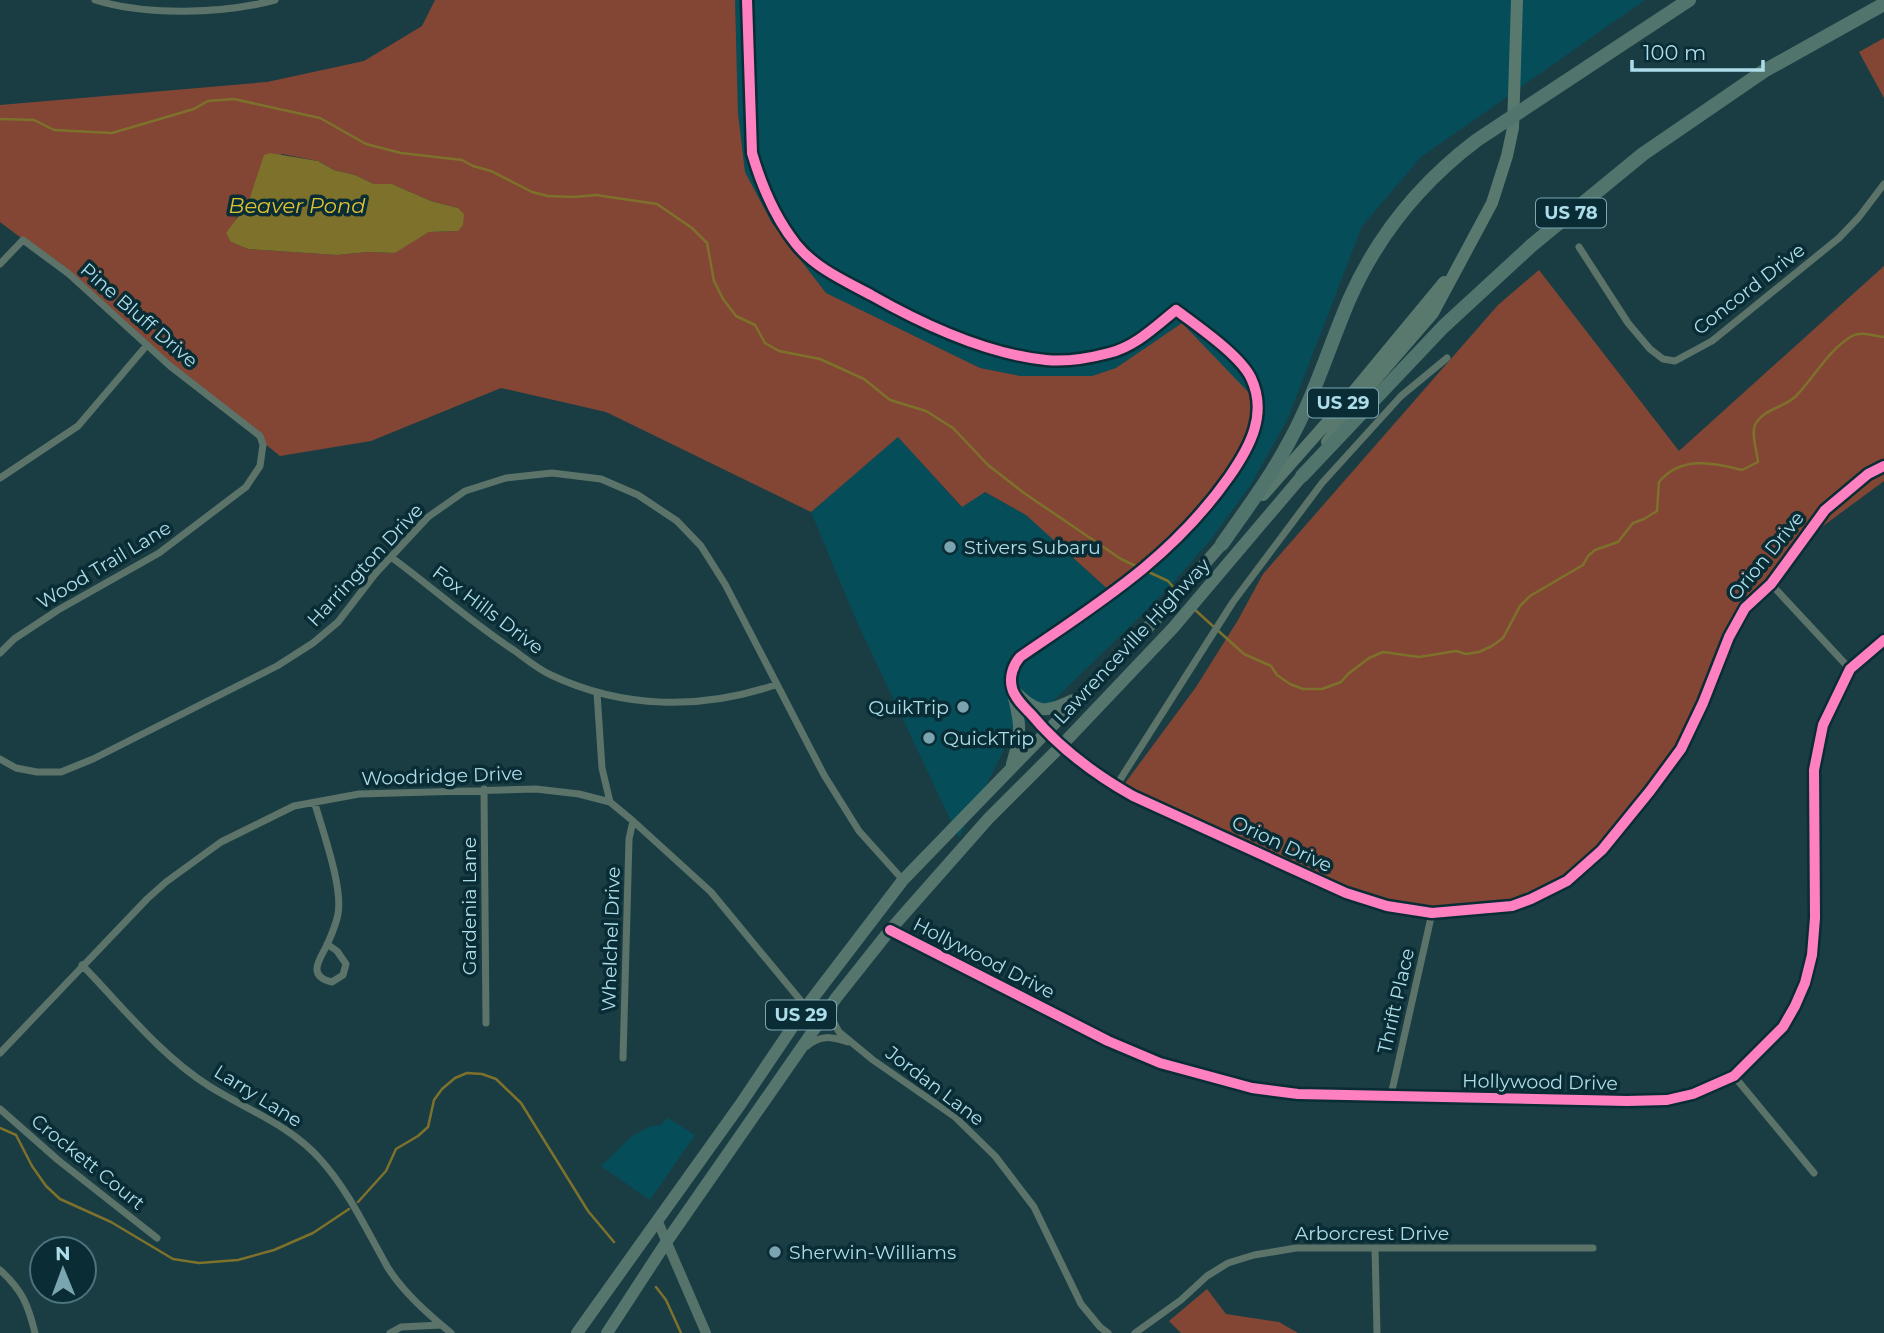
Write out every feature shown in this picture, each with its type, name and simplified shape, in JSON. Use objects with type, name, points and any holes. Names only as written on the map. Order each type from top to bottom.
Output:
[{"type":"highway","points":[[1222,544],[1289,442],[1307,407],[1350,299],[1371,256],[1423,185],[1477,140],[1689,0]]},
{"type":"highway","name":"US 78","points":[[1302,476],[1443,327],[1532,245],[1643,154],[1764,71],[1884,4]]},
{"type":"highway","name":"Lawrenceville Highway","points":[[667,1241],[836,998],[890,930],[988,818],[1173,628],[1302,476]]},
{"type":"highway","name":"Lawrenceville Highway","points":[[658,1222],[806,1007],[903,880],[1159,616],[1222,544]]},
{"type":"highway","points":[[1012,690],[1038,710],[1056,708],[1079,698]]},
{"type":"highway","points":[[1011,767],[1021,726],[1012,690]]},
{"type":"highway","name":"US 29","points":[[577,1333],[658,1222]]},
{"type":"highway","name":"US 29","points":[[607,1333],[667,1241]]},
{"type":"main road","points":[[1505,0],[1517,6]]},
{"type":"main road","name":"Lawrenceville Highway","points":[[1302,476],[1356,402],[1433,313],[1492,203],[1513,128],[1517,6]]},
{"type":"main road","name":"Lawrenceville Highway","points":[[1222,544],[1462,260]]},
{"type":"main road","points":[[658,1222],[706,1333]]},
{"type":"street","points":[[95,0],[119,8],[161,11],[260,4],[275,0]]},
{"type":"street","points":[[208,0],[208,9]]},
{"type":"street","points":[[747,0],[752,153],[758,173],[781,219],[797,245],[811,259],[892,308],[984,347],[1048,360],[1111,353],[1144,336],[1176,310],[1219,343],[1251,377],[1258,411],[1255,432],[1245,454],[1210,504],[1166,550],[1117,592],[1020,657],[1011,676],[1012,690]]},
{"type":"street","name":"Concord Drive","points":[[1579,247],[1628,323],[1650,349],[1663,359],[1675,361],[1712,341],[1839,238],[1884,184]]},
{"type":"street","name":"Pine Bluff Drive","points":[[0,264],[23,240],[69,274],[170,366],[260,436]]},
{"type":"street","points":[[0,478],[78,426],[147,345]]},
{"type":"street","points":[[1116,786],[1233,603],[1322,483],[1401,396],[1447,358]]},
{"type":"street","name":"Wood Trail Lane","points":[[0,653],[14,639],[58,610],[159,553],[246,487],[260,466],[263,445],[260,436]]},
{"type":"street","name":"Orion Drive","points":[[1012,690],[1045,732],[1088,769],[1116,786],[1346,893],[1387,906],[1432,914],[1512,906],[1567,881],[1602,850],[1681,750],[1729,637],[1745,608],[1771,584],[1825,510],[1868,474],[1884,466]]},
{"type":"street","name":"Harrington Drive","points":[[0,759],[16,768],[37,772],[61,772],[93,759],[276,666],[313,643],[338,622],[375,574],[428,517],[466,491],[506,478],[552,473],[601,480],[638,495],[677,521],[701,546],[725,584],[824,775],[859,831],[903,880]]},
{"type":"street","name":"Fox Hills Drive","points":[[391,557],[489,634],[550,675],[597,692],[666,703],[719,700],[775,685]]},
{"type":"street","points":[[1771,584],[1850,669]]},
{"type":"street","name":"Hollywood Drive","points":[[890,930],[1108,1041],[1160,1063],[1252,1088],[1298,1094],[1627,1101],[1667,1100],[1693,1094],[1734,1076],[1783,1027],[1805,983],[1812,956],[1815,918],[1814,770],[1826,714],[1850,669],[1884,640]]},
{"type":"street","points":[[597,692],[602,768],[610,802]]},
{"type":"street","name":"Gardenia Lane","points":[[484,789],[486,1023]]},
{"type":"street","name":"Woodridge Drive","points":[[0,1053],[82,965],[166,882],[220,842],[295,806],[359,794],[536,789],[579,794],[610,802],[711,891],[806,1007]]},
{"type":"street","points":[[315,804],[338,900],[338,915],[316,967],[325,980],[332,982],[343,975],[346,964],[337,951],[327,944]]},
{"type":"street","name":"Whelchel Drive","points":[[623,1058],[629,839],[634,821]]},
{"type":"street","name":"Thrift Place","points":[[1391,1095],[1432,914]]},
{"type":"street","name":"Larry Lane","points":[[82,965],[171,1056],[208,1086],[293,1135],[321,1159],[367,1227],[389,1269],[405,1290],[451,1333]]},
{"type":"street","name":"Jordan Lane","points":[[836,998],[832,1014],[834,1026],[852,1043],[955,1117],[995,1156],[1034,1207],[1081,1304],[1108,1333]]},
{"type":"street","name":"Jordan Lane","points":[[799,1051],[822,1037],[833,1037],[852,1043]]},
{"type":"street","points":[[1734,1076],[1815,1173]]},
{"type":"street","name":"Crockett Court","points":[[0,1109],[58,1160],[157,1238]]},
{"type":"street","name":"Arborcrest Drive","points":[[1135,1333],[1181,1300],[1207,1276],[1228,1263],[1254,1255],[1296,1248],[1593,1248]]},
{"type":"street","points":[[1375,1248],[1377,1333]]},
{"type":"street","points":[[0,1270],[14,1283],[28,1304],[35,1333]]},
{"type":"street","points":[[390,1333],[401,1326],[441,1325]]},
{"type":"shaded area","points":[[435,0],[735,0],[738,113],[745,172],[772,223],[826,293],[980,368],[1020,376],[1092,376],[1116,368],[1182,323],[1252,396],[1254,426],[1228,475],[1194,516],[1146,564],[1112,593],[1026,515],[985,492],[962,507],[898,437],[811,512],[606,412],[501,388],[371,441],[280,456],[150,351],[37,250],[0,222],[0,105],[267,82],[364,61],[422,26]],"holes":[[[282,154],[318,161],[334,170],[355,175],[374,184],[392,184],[431,201],[458,208],[458,231],[429,232],[394,253],[337,255],[248,249],[231,242],[236,218],[248,203],[260,171]]]},
{"type":"shaded area","points":[[735,0],[1645,0],[1421,157],[1362,226],[1288,418],[1250,486],[1212,538],[1166,591],[1048,706],[1013,732],[959,838],[857,622],[811,512],[898,436],[961,507],[984,492],[1026,515],[1112,593],[1146,564],[1194,516],[1182,323],[1116,368],[1092,376],[1020,376],[980,368],[826,293],[772,223],[745,172],[738,113]]},
{"type":"shaded area","points":[[1884,38],[1884,98],[1859,52]]},
{"type":"shaded area","points":[[1884,266],[1884,481],[1819,529],[1739,611],[1690,738],[1606,849],[1560,884],[1514,908],[1429,910],[1330,888],[1123,786],[1196,687],[1263,574],[1498,305],[1539,270],[1679,451]]},
{"type":"shaded area","points":[[668,1118],[695,1135],[650,1200],[601,1166],[632,1136],[649,1127],[661,1125]]},
{"type":"shaded area","points":[[1207,1289],[1226,1314],[1279,1322],[1298,1333],[1181,1333],[1169,1321]]},
{"type":"water","name":"Beaver Pond","points":[[270,153],[318,161],[334,170],[355,175],[374,184],[392,184],[431,201],[458,208],[464,214],[463,225],[458,231],[429,232],[395,253],[337,255],[248,249],[231,242],[226,233],[248,203],[264,155]]},
{"type":"waterway","points":[[0,119],[34,120],[54,130],[112,133],[194,109],[208,101],[234,99],[320,118],[366,144],[401,153],[462,160],[532,192],[548,196],[596,195],[657,204],[692,228],[707,243],[714,281],[723,299],[736,316],[755,325],[765,343],[779,351],[820,359],[864,379],[890,400],[926,411],[953,428],[988,465],[1024,493],[1121,559],[1168,581],[1175,589]]},
{"type":"waterway","points":[[1194,609],[1244,654],[1271,666],[1277,675],[1303,689],[1322,689],[1341,682],[1369,658],[1383,652],[1419,657],[1456,651],[1466,654],[1479,652],[1503,638],[1520,606],[1530,596],[1583,565],[1595,550],[1618,542],[1633,523],[1657,511],[1659,482],[1667,474],[1677,468],[1698,463],[1742,470],[1758,462],[1754,433],[1755,425],[1763,415],[1795,397],[1828,356],[1852,336],[1864,334],[1884,337]]},
{"type":"waterway","points":[[358,1202],[386,1171],[396,1149],[428,1127],[434,1100],[442,1089],[455,1078],[467,1073],[482,1074],[496,1079],[521,1103],[588,1211],[614,1242]]},
{"type":"waterway","points":[[0,1128],[16,1135],[32,1166],[46,1186],[60,1199],[111,1222],[173,1259],[199,1263],[238,1260],[274,1250],[313,1233],[349,1209]]},
{"type":"waterway","points":[[656,1287],[666,1300],[681,1333]]},
{"type":"cycle path","points":[[747,0],[752,153],[782,224],[804,253],[821,267],[933,327],[1001,351],[1046,360],[1078,359],[1119,350],[1145,335],[1176,310],[1217,341],[1245,369],[1256,391],[1257,417],[1250,442],[1229,477],[1184,532],[1159,555],[1106,597],[1020,657],[1012,671],[1011,684],[1020,702],[1054,738],[1078,760],[1119,788],[1346,893],[1387,906],[1432,913],[1512,906],[1567,881],[1602,850],[1681,749],[1703,703],[1729,637],[1745,608],[1771,584],[1825,510],[1868,474],[1884,466]]},
{"type":"cycle path","points":[[890,930],[1108,1041],[1160,1063],[1252,1088],[1298,1094],[1627,1101],[1667,1100],[1693,1094],[1734,1076],[1783,1027],[1805,983],[1812,955],[1815,918],[1814,770],[1823,725],[1850,669],[1884,640]]},
{"type":"place","name":"Stivers Subaru","points":[[950,547]]},
{"type":"place","name":"QuikTrip","points":[[963,707]]},
{"type":"place","name":"QuickTrip","points":[[929,738]]},
{"type":"place","name":"Sherwin-Williams","points":[[775,1252]]}]
